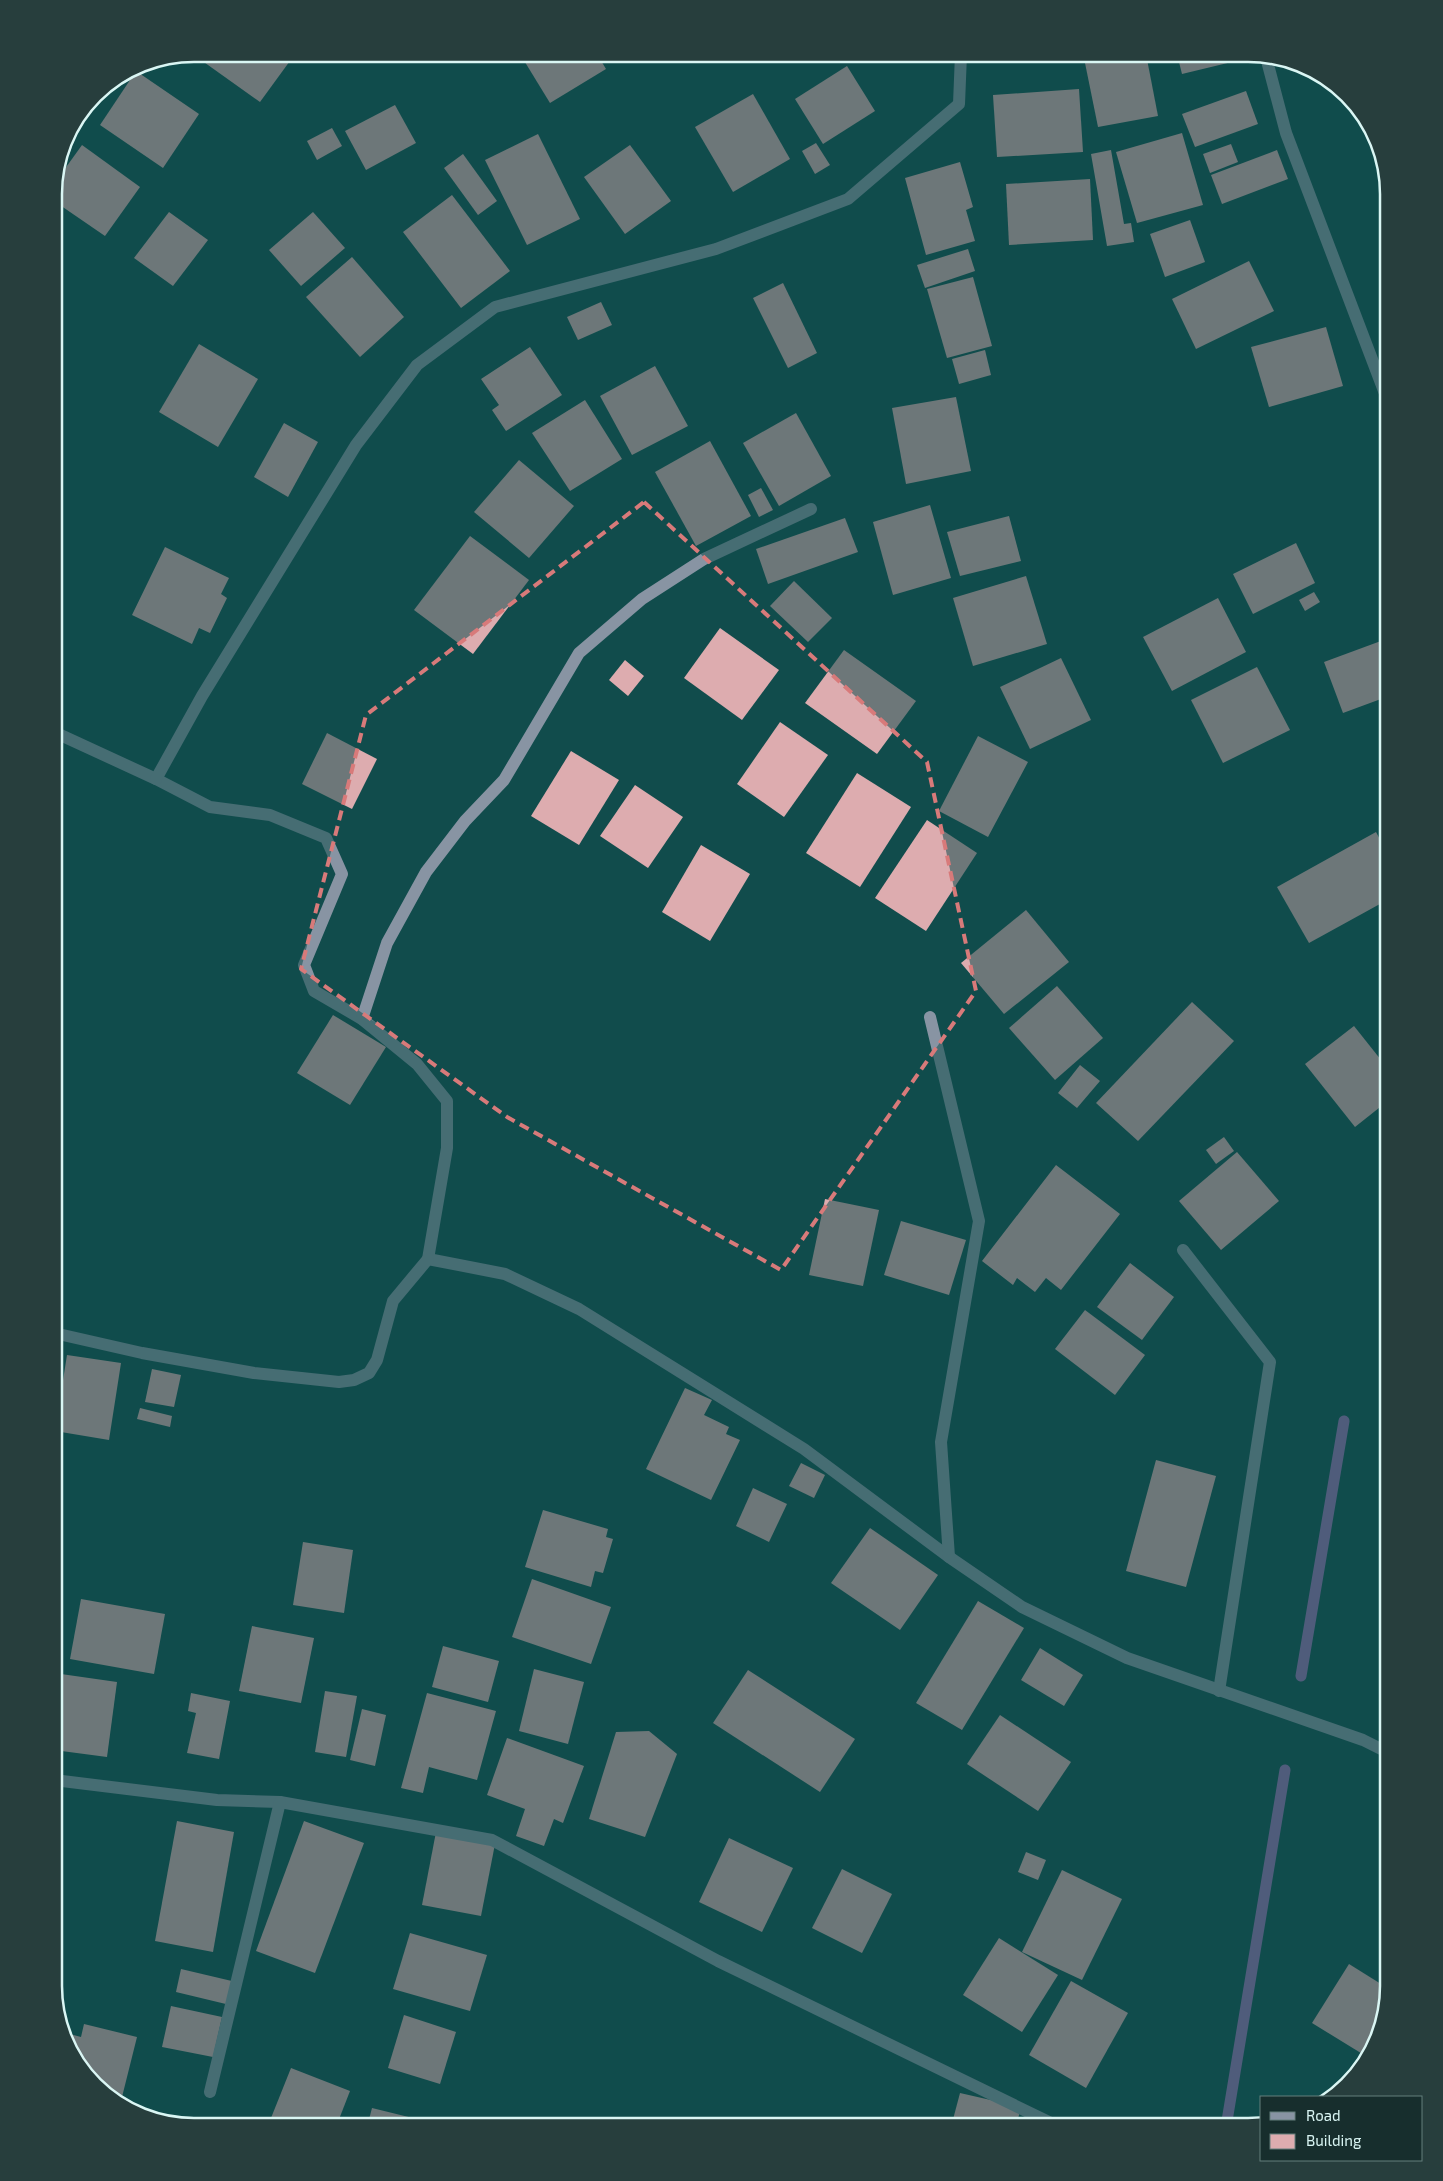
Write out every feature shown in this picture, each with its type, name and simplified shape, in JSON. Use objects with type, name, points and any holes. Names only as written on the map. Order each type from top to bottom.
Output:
[{"type":"street","points":[[156,778],[202,696],[356,445],[416,365],[496,307],[716,249],[848,199],[959,104],[961,63]]},
{"type":"street","points":[[1268,64],[1286,133],[1380,380]]},
{"type":"street","points":[[362,1019],[387,943],[426,872],[465,821],[504,780],[579,653],[642,599],[704,559],[811,509]]},
{"type":"street","points":[[62,1335],[142,1354],[254,1373],[339,1382],[354,1380],[368,1373],[377,1360],[393,1301],[428,1259],[447,1148],[447,1101],[417,1064],[362,1019],[314,991],[304,965],[342,874],[326,838],[270,815],[210,807],[156,778],[63,736]]},
{"type":"street","points":[[930,1017],[979,1221],[941,1442],[949,1557]]},
{"type":"street","points":[[1183,1250],[1270,1362],[1218,1691]]},
{"type":"street","points":[[428,1259],[505,1274],[579,1309],[804,1449],[949,1557],[1022,1607],[1127,1658],[1363,1740],[1380,1748]]},
{"type":"street","points":[[62,1781],[217,1800],[280,1802],[492,1840],[718,1961],[1041,2118]]},
{"type":"street","points":[[210,2092],[280,1802]]},
{"type":"highlighted area","points":[[644,502],[927,762],[976,991],[781,1270],[507,1117],[301,969],[366,715]]},
{"type":"building","points":[[205,63],[288,63],[260,102]]},
{"type":"building","points":[[526,63],[602,63],[606,69],[550,103]]},
{"type":"building","points":[[1085,63],[1148,63],[1158,116],[1098,127]]},
{"type":"building","points":[[1179,63],[1228,63],[1182,74]]},
{"type":"building","points":[[847,66],[875,111],[823,144],[795,99]]},
{"type":"building","points":[[141,74],[199,114],[163,168],[100,125],[131,79]]},
{"type":"building","points":[[1079,89],[1083,152],[997,157],[993,95]]},
{"type":"building","points":[[1246,91],[1258,124],[1195,147],[1182,114]]},
{"type":"building","points":[[753,94],[790,159],[733,192],[695,127]]},
{"type":"building","points":[[395,105],[416,143],[366,170],[345,131]]},
{"type":"building","points":[[332,128],[342,146],[317,160],[307,141]]},
{"type":"building","points":[[1182,133],[1203,205],[1137,223],[1116,152]]},
{"type":"building","points":[[538,134],[580,219],[527,245],[485,160]]},
{"type":"building","points":[[816,143],[830,165],[815,174],[802,151]]},
{"type":"building","points":[[1231,144],[1238,162],[1210,173],[1203,154]]},
{"type":"building","points":[[82,145],[140,187],[105,236],[63,207],[66,168]]},
{"type":"building","points":[[630,145],[671,201],[625,234],[584,177]]},
{"type":"building","points":[[1111,150],[1124,224],[1131,223],[1134,242],[1107,246],[1091,154]]},
{"type":"building","points":[[1277,150],[1288,179],[1222,204],[1211,175]]},
{"type":"building","points":[[463,154],[497,201],[478,215],[444,168]]},
{"type":"building","points":[[960,162],[973,207],[966,210],[975,241],[926,255],[905,178]]},
{"type":"building","points":[[1090,179],[1093,240],[1009,245],[1006,184]]},
{"type":"building","points":[[452,195],[510,271],[461,308],[403,232]]},
{"type":"building","points":[[169,212],[208,240],[173,286],[134,258]]},
{"type":"building","points":[[313,212],[345,248],[301,286],[269,250]]},
{"type":"building","points":[[1190,220],[1205,262],[1165,277],[1150,234]]},
{"type":"building","points":[[968,249],[975,271],[925,288],[917,265]]},
{"type":"building","points":[[352,257],[404,317],[360,357],[306,297]]},
{"type":"building","points":[[1249,261],[1274,311],[1196,349],[1172,299]]},
{"type":"building","points":[[973,277],[992,346],[947,358],[927,289]]},
{"type":"building","points":[[783,283],[817,353],[788,368],[753,298]]},
{"type":"building","points":[[601,302],[612,325],[578,340],[567,317]]},
{"type":"building","points":[[1326,327],[1343,386],[1269,407],[1251,347]]},
{"type":"building","points":[[199,344],[258,379],[218,447],[159,412]]},
{"type":"building","points":[[530,347],[562,395],[506,431],[492,410],[499,405],[481,379]]},
{"type":"building","points":[[985,350],[991,375],[959,384],[952,359]]},
{"type":"building","points":[[655,366],[688,426],[632,455],[600,396]]},
{"type":"building","points":[[956,397],[971,471],[906,484],[892,408]]},
{"type":"building","points":[[585,400],[622,459],[570,491],[532,433]]},
{"type":"building","points":[[796,413],[831,476],[779,506],[743,443]]},
{"type":"building","points":[[284,423],[318,442],[288,497],[254,477]]},
{"type":"building","points":[[710,441],[751,516],[696,546],[655,472]]},
{"type":"building","points":[[519,460],[574,506],[529,558],[474,512]]},
{"type":"building","points":[[761,488],[773,510],[759,517],[748,495]]},
{"type":"building","points":[[930,505],[951,578],[893,595],[873,522]]},
{"type":"building","points":[[1009,516],[1021,561],[960,576],[947,532]]},
{"type":"building","points":[[845,518],[858,552],[768,584],[756,549]]},
{"type":"building","points":[[470,536],[529,580],[473,654],[414,610]]},
{"type":"building","points":[[1296,543],[1315,583],[1253,614],[1233,574]]},
{"type":"building","points":[[165,547],[229,578],[221,594],[227,598],[210,633],[199,628],[192,644],[132,615]]},
{"type":"building","points":[[1026,576],[1047,644],[973,666],[953,598]]},
{"type":"building","points":[[794,581],[832,618],[808,642],[770,606]]},
{"type":"building","points":[[1314,592],[1320,602],[1305,611],[1299,600]]},
{"type":"building","points":[[1218,598],[1246,652],[1172,691],[1143,637]]},
{"type":"building","points":[[720,628],[779,670],[742,720],[684,678]]},
{"type":"building","points":[[1380,641],[1380,699],[1343,713],[1324,662]]},
{"type":"building","points":[[844,650],[916,701],[877,754],[805,703]]},
{"type":"building","points":[[1061,658],[1091,720],[1030,749],[1000,687]]},
{"type":"building","points":[[625,660],[644,676],[628,696],[609,680]]},
{"type":"building","points":[[1257,667],[1290,730],[1223,763],[1191,700]]},
{"type":"building","points":[[780,722],[828,755],[784,817],[737,784]]},
{"type":"building","points":[[327,733],[377,759],[352,809],[302,784]]},
{"type":"building","points":[[978,736],[1028,762],[988,837],[939,811]]},
{"type":"building","points":[[571,751],[619,780],[579,845],[531,816]]},
{"type":"building","points":[[857,773],[911,807],[860,887],[806,853]]},
{"type":"building","points":[[635,785],[683,817],[648,868],[600,836]]},
{"type":"building","points":[[927,820],[977,853],[926,931],[875,898]]},
{"type":"building","points":[[1376,832],[1380,839],[1380,904],[1309,943],[1277,887]]},
{"type":"building","points":[[701,845],[750,874],[710,941],[662,912]]},
{"type":"building","points":[[1026,910],[1069,962],[1004,1014],[961,963]]},
{"type":"building","points":[[1057,986],[1103,1038],[1055,1080],[1009,1028]]},
{"type":"building","points":[[1192,1002],[1234,1041],[1138,1141],[1096,1103]]},
{"type":"building","points":[[333,1015],[386,1047],[350,1105],[297,1073]]},
{"type":"building","points":[[1354,1026],[1380,1059],[1380,1107],[1355,1127],[1305,1064]]},
{"type":"building","points":[[1080,1065],[1100,1081],[1077,1108],[1058,1093]]},
{"type":"building","points":[[1224,1137],[1234,1151],[1216,1164],[1206,1150]]},
{"type":"building","points":[[1237,1152],[1279,1201],[1221,1250],[1179,1201]]},
{"type":"building","points":[[1056,1165],[1120,1214],[1061,1290],[1046,1278],[1035,1292],[1017,1278],[1013,1285],[982,1261]]},
{"type":"building","points":[[825,1199],[879,1210],[863,1286],[809,1275]]},
{"type":"building","points":[[901,1221],[966,1240],[949,1295],[884,1275]]},
{"type":"building","points":[[1130,1263],[1174,1297],[1142,1340],[1097,1307]]},
{"type":"building","points":[[1085,1310],[1145,1355],[1115,1395],[1055,1349]]},
{"type":"building","points":[[67,1355],[121,1363],[109,1440],[62,1432],[62,1385]]},
{"type":"building","points":[[152,1369],[181,1375],[174,1407],[145,1402]]},
{"type":"building","points":[[685,1388],[712,1400],[704,1415],[729,1427],[726,1434],[740,1440],[711,1500],[646,1469]]},
{"type":"building","points":[[140,1408],[172,1416],[170,1427],[137,1419]]},
{"type":"building","points":[[1156,1460],[1216,1476],[1186,1587],[1126,1571]]},
{"type":"building","points":[[801,1463],[825,1475],[814,1498],[789,1486]]},
{"type":"building","points":[[753,1488],[787,1504],[769,1542],[736,1526]]},
{"type":"building","points":[[543,1510],[608,1529],[606,1537],[613,1539],[603,1573],[595,1571],[591,1587],[525,1567]]},
{"type":"building","points":[[870,1528],[938,1575],[900,1630],[831,1583]]},
{"type":"building","points":[[303,1542],[353,1550],[344,1613],[293,1605]]},
{"type":"building","points":[[532,1579],[611,1607],[591,1664],[512,1637]]},
{"type":"building","points":[[81,1599],[165,1614],[154,1674],[70,1659]]},
{"type":"building","points":[[978,1601],[1024,1628],[962,1730],[916,1703]]},
{"type":"building","points":[[252,1626],[314,1638],[301,1703],[239,1691]]},
{"type":"building","points":[[443,1646],[499,1661],[488,1702],[432,1687]]},
{"type":"building","points":[[1040,1648],[1083,1675],[1064,1706],[1021,1680]]},
{"type":"building","points":[[534,1669],[584,1682],[568,1744],[519,1731]]},
{"type":"building","points":[[748,1670],[855,1739],[820,1792],[713,1723]]},
{"type":"building","points":[[62,1674],[117,1682],[107,1757],[62,1751]]},
{"type":"building","points":[[325,1691],[357,1696],[346,1757],[315,1752]]},
{"type":"building","points":[[191,1693],[230,1701],[219,1759],[187,1753],[196,1713],[188,1711]]},
{"type":"building","points":[[427,1693],[496,1711],[477,1780],[429,1767],[423,1793],[401,1788]]},
{"type":"building","points":[[362,1709],[386,1715],[375,1766],[350,1760]]},
{"type":"building","points":[[1000,1715],[1071,1762],[1038,1811],[967,1764]]},
{"type":"building","points":[[649,1731],[677,1754],[645,1837],[589,1819],[616,1732]]},
{"type":"building","points":[[507,1738],[584,1766],[563,1823],[554,1819],[544,1846],[516,1836],[525,1809],[487,1795]]},
{"type":"building","points":[[177,1821],[234,1832],[213,1952],[155,1941]]},
{"type":"building","points":[[304,1821],[364,1843],[315,1973],[256,1951]]},
{"type":"building","points":[[436,1832],[495,1844],[481,1916],[422,1905]]},
{"type":"building","points":[[729,1838],[793,1868],[762,1932],[699,1902]]},
{"type":"building","points":[[1026,1852],[1046,1860],[1038,1880],[1018,1872]]},
{"type":"building","points":[[842,1869],[892,1894],[862,1953],[812,1928]]},
{"type":"building","points":[[1062,1870],[1122,1899],[1082,1980],[1022,1952]]},
{"type":"building","points":[[410,1933],[487,1955],[470,2011],[393,1989]]},
{"type":"building","points":[[999,1938],[1058,1975],[1022,2032],[963,1995]]},
{"type":"building","points":[[1349,1964],[1380,1983],[1376,2021],[1362,2054],[1312,2023]]},
{"type":"building","points":[[181,1969],[236,1982],[230,2005],[176,1992]]},
{"type":"building","points":[[1071,1981],[1128,2013],[1086,2088],[1029,2055]]},
{"type":"building","points":[[171,2006],[222,2017],[213,2057],[162,2047]]},
{"type":"building","points":[[404,2015],[456,2032],[440,2084],[388,2068]]},
{"type":"building","points":[[84,2024],[137,2037],[122,2097],[101,2080],[80,2053],[72,2035],[81,2037]]},
{"type":"building","points":[[291,2068],[350,2091],[340,2118],[271,2118]]},
{"type":"building","points":[[960,2093],[1021,2107],[1018,2118],[953,2118]]},
{"type":"building","points":[[372,2108],[413,2118],[369,2118]]},
{"type":"waterway","points":[[1301,1676],[1344,1421]]},
{"type":"waterway","points":[[1227,2118],[1285,1770]]}]
